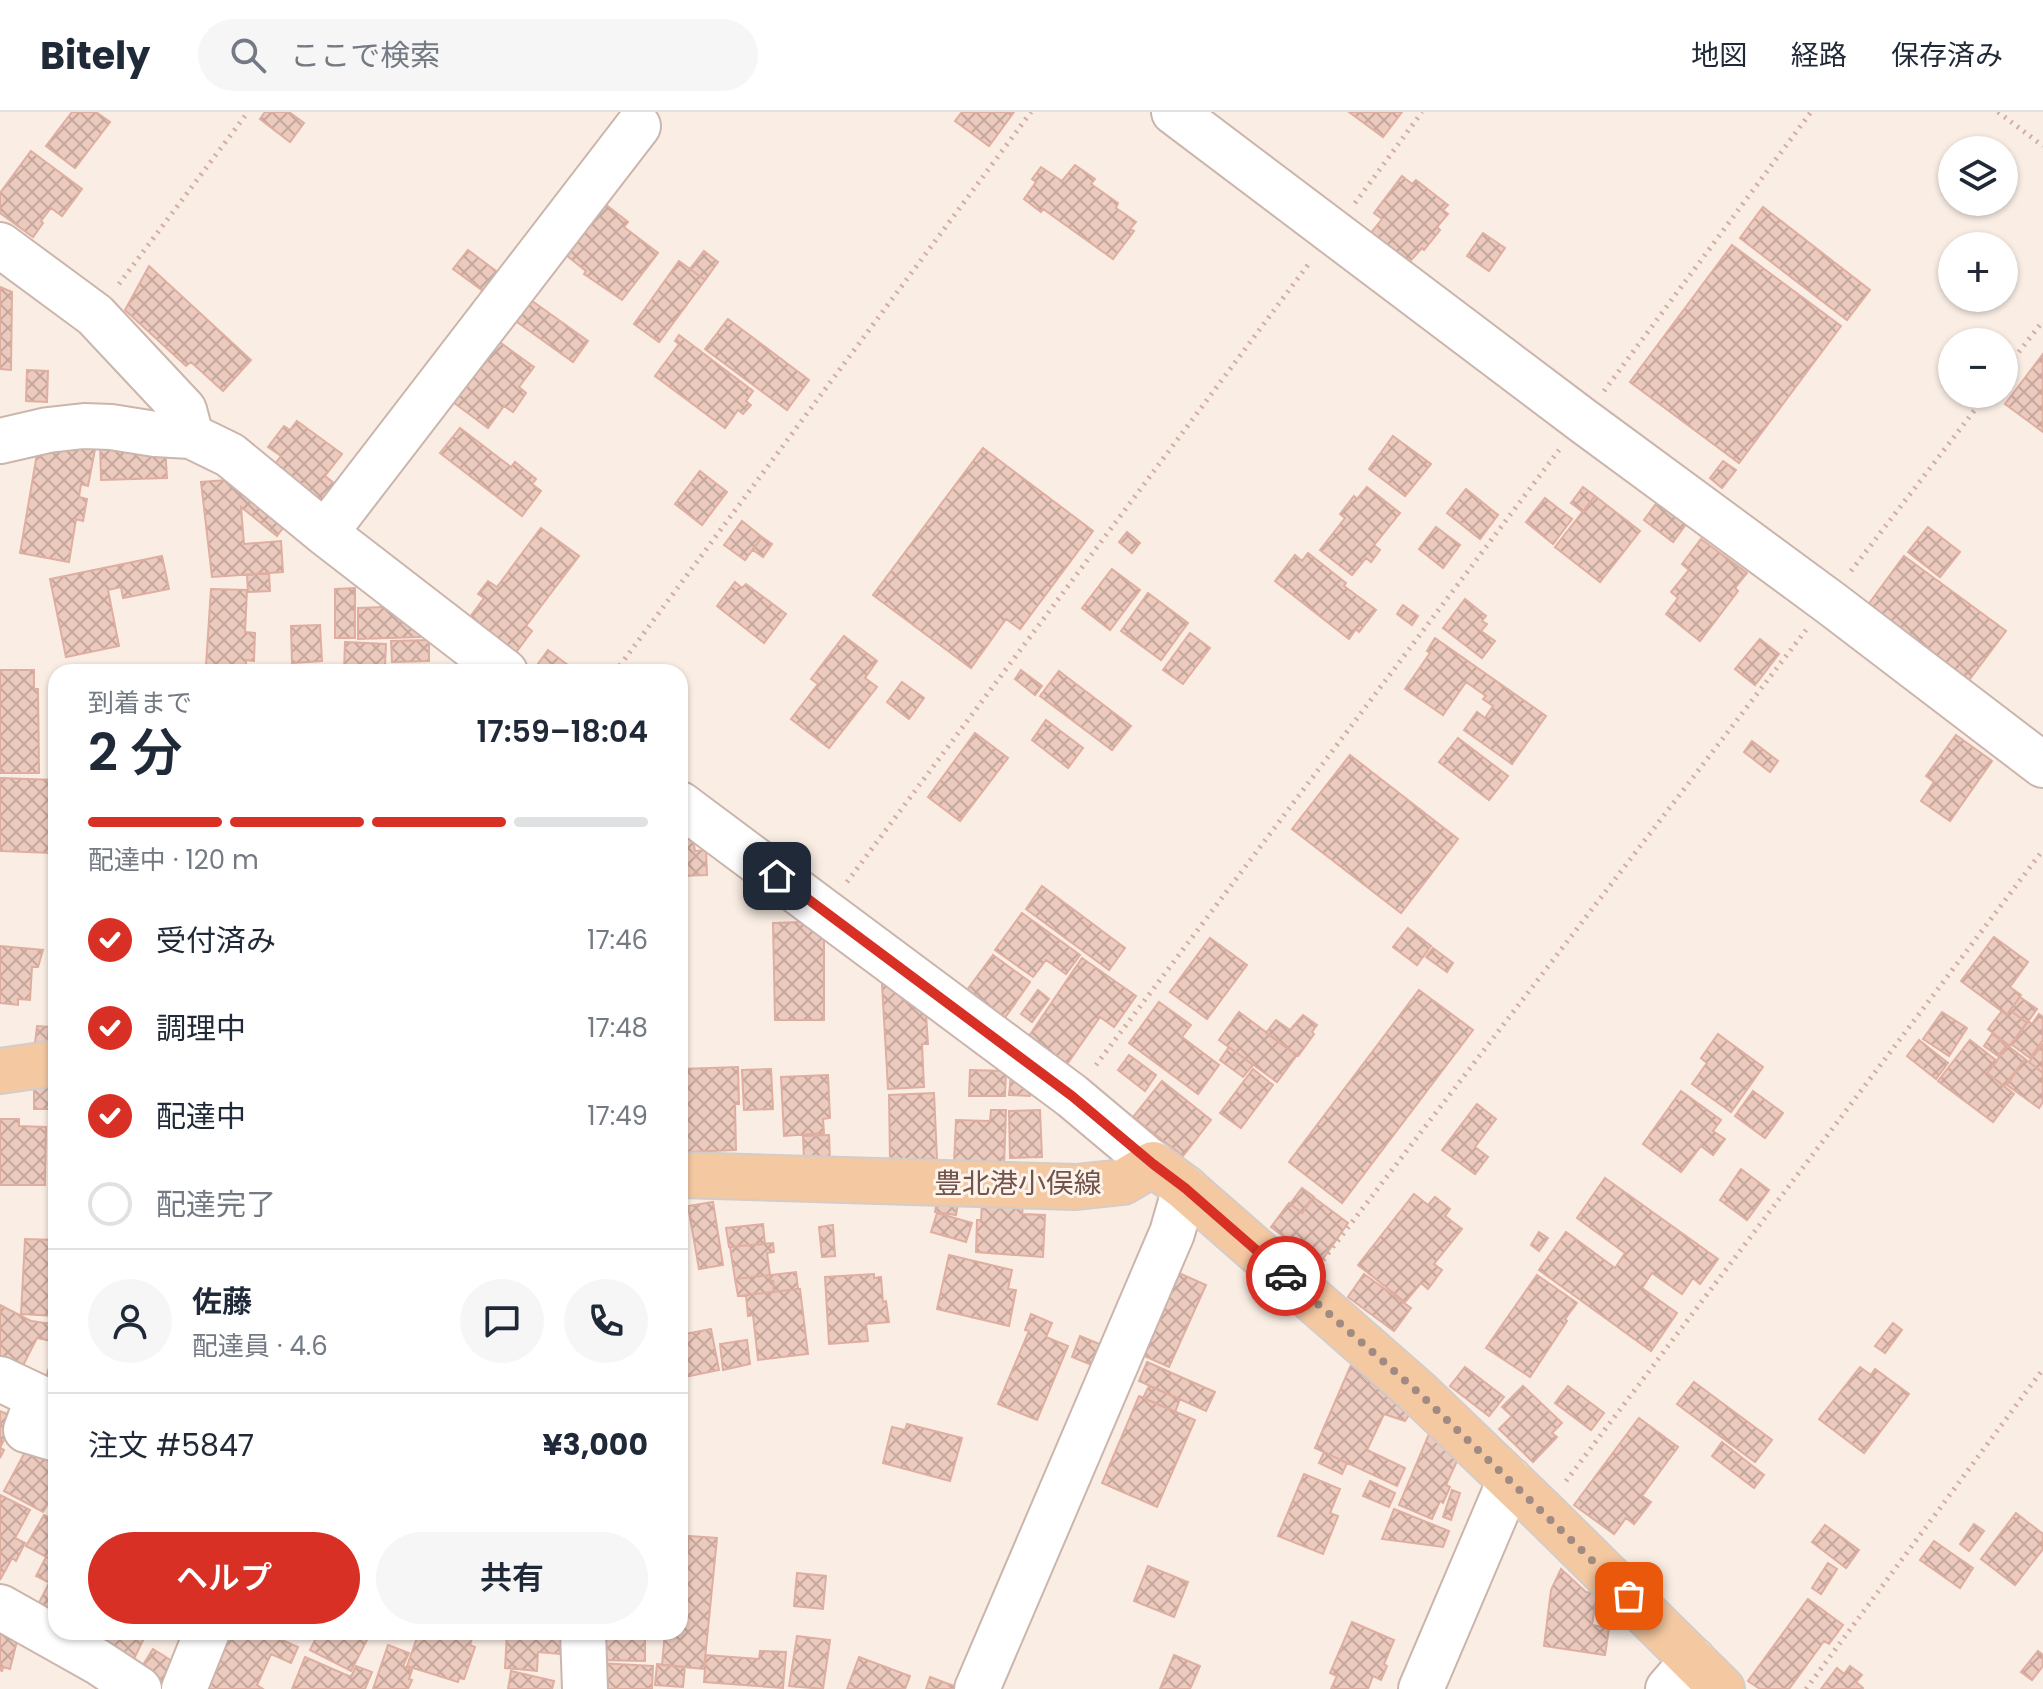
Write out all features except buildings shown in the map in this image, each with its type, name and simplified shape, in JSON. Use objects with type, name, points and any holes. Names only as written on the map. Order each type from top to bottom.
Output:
[{"type":"main road","points":[[0,1071],[48,1064]]},
{"type":"main road","name":"豊北港小俣線","points":[[688,1175],[1076,1187],[1169,1176]]},
{"type":"main road","points":[[1169,1176],[1419,1393],[1510,1480],[1542,1511],[1694,1679]]},
{"type":"street","points":[[1174,112],[1582,420],[1817,616],[2043,765]]},
{"type":"street","points":[[325,533],[638,126]]},
{"type":"street","points":[[0,245],[95,315],[184,410],[191,436]]},
{"type":"street","points":[[0,441],[84,426],[191,436],[230,455],[495,664]]},
{"type":"street","points":[[688,810],[1072,1096],[1169,1176],[1172,1233],[977,1689]]},
{"type":"street","points":[[0,1379],[38,1397],[26,1430],[48,1437]]},
{"type":"street","points":[[1421,1689],[1510,1480]]},
{"type":"street","points":[[0,1607],[48,1634]]},
{"type":"street","points":[[59,1640],[139,1689]]},
{"type":"street","points":[[184,1689],[204,1640]]},
{"type":"street","points":[[583,1640],[585,1689]]},
{"type":"path","points":[[95,315],[248,112]]},
{"type":"path","points":[[621,664],[1031,112]]},
{"type":"path","points":[[825,912],[1422,112]]},
{"type":"path","points":[[1072,1096],[1811,112]]},
{"type":"path","points":[[1998,112],[2043,146]]},
{"type":"path","points":[[2018,353],[2043,321]]},
{"type":"path","points":[[1300,1289],[1976,408]]},
{"type":"path","points":[[1542,1511],[2043,850]]},
{"type":"path","points":[[1806,1689],[2043,1369]]},
{"type":"way so far","points":[[1286,1276],[1419,1393],[1629,1596]]},
{"type":"route","points":[[777,876],[1072,1096],[1286,1276]]}]
